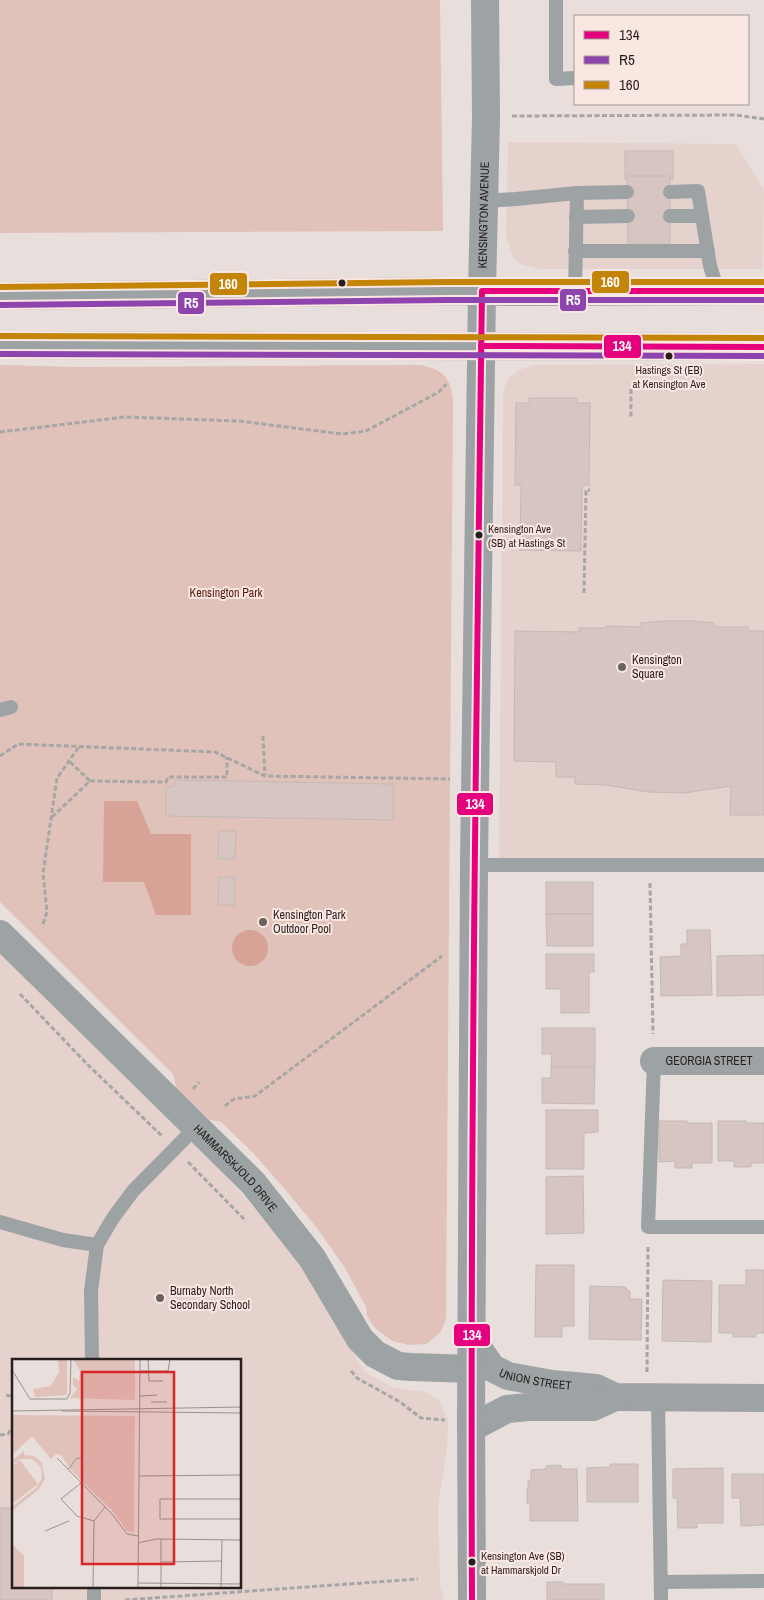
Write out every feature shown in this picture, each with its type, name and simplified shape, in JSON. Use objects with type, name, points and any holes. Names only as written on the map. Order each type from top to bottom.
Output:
[{"type":"street","name":"KENSINGTON AVENUE","points":[[472,1600],[460,1424],[471,1369],[474,865],[486,117],[485,0]]},
{"type":"street","points":[[0,296],[482,291],[764,291]]},
{"type":"street","points":[[0,345],[764,347]]},
{"type":"street","name":"HAMMARSKJOLD DRIVE","points":[[0,934],[253,1183],[312,1258],[360,1338],[375,1354],[398,1366],[471,1369]]},
{"type":"street","name":"GEORGIA STREET","points":[[654,1061],[764,1061]]},
{"type":"street","name":"UNION STREET","points":[[471,1338],[492,1368],[508,1376],[552,1384],[596,1388],[615,1397],[764,1398]]},
{"type":"street","name":"UNION STREET","points":[[460,1424],[507,1408],[593,1407],[615,1397]]},
{"type":"lane","points":[[556,0],[556,79],[574,78]]},
{"type":"lane","points":[[670,192],[698,191],[710,266],[718,291]]},
{"type":"lane","points":[[484,201],[577,193],[628,192]]},
{"type":"lane","points":[[575,292],[577,193]]},
{"type":"lane","points":[[576,217],[628,216]]},
{"type":"lane","points":[[670,216],[702,216]]},
{"type":"lane","points":[[575,251],[708,251]]},
{"type":"lane","points":[[474,865],[764,865]]},
{"type":"lane","points":[[654,1061],[648,1226],[764,1227]]},
{"type":"lane","points":[[92,1359],[91,1291],[97,1245],[112,1218],[133,1191],[196,1127]]},
{"type":"lane","points":[[0,1222],[63,1240],[97,1245]]},
{"type":"lane","points":[[653,1398],[661,1600]]},
{"type":"lane","points":[[661,1582],[764,1581]]},
{"type":"path","points":[[486,117],[736,114],[764,119]]},
{"type":"path","points":[[0,432],[125,418],[239,421],[342,434],[366,432],[439,392],[446,384]]},
{"type":"path","points":[[631,390],[631,419]]},
{"type":"path","points":[[584,593],[586,490],[590,490]]},
{"type":"path","points":[[263,736],[265,776]]},
{"type":"path","points":[[0,756],[18,744],[215,752],[265,776],[436,778]]},
{"type":"path","points":[[43,924],[47,912],[43,873],[57,778],[79,747]]},
{"type":"path","points":[[69,761],[90,781],[166,782],[168,777],[227,777],[227,757]]},
{"type":"path","points":[[52,817],[90,781]]},
{"type":"path","points":[[650,865],[654,1061]]},
{"type":"path","points":[[225,1106],[234,1099],[255,1096],[442,956]]},
{"type":"path","points":[[13,987],[87,1064],[252,1226]]},
{"type":"path","points":[[648,1226],[653,1398]]},
{"type":"path","points":[[346,1364],[357,1378],[400,1402],[421,1418],[460,1424]]},
{"type":"path","points":[[6,1395],[12,1396]]},
{"type":"path","points":[[0,1435],[8,1434],[12,1427]]},
{"type":"path","points":[[125,1600],[418,1579]]},
{"type":"shaded area","points":[[508,142],[736,144],[764,190],[763,269],[539,269],[519,264],[512,256],[506,235]]},
{"type":"shaded area","points":[[764,364],[764,865],[499,865],[503,397],[508,379],[519,370],[534,365]]},
{"type":"shaded area","points":[[104,801],[137,801],[151,834],[191,834],[191,915],[156,915],[144,882],[103,882]]},
{"type":"shaded area","points":[[250,930],[263,935],[268,948],[263,961],[250,966],[237,961],[232,948],[237,935]]},
{"type":"shaded area","name":"Burnaby North Secondary School","points":[[0,951],[233,1184],[280,1238],[305,1273],[364,1371],[393,1388],[426,1392],[439,1400],[448,1420],[447,1448],[438,1506],[440,1585],[444,1600],[0,1600]]},
{"type":"green space","points":[[0,0],[440,0],[443,231],[0,233]]},
{"type":"green space","name":"Kensington Park","points":[[0,365],[78,367],[420,365],[435,369],[448,380],[453,400],[446,1320],[441,1331],[426,1344],[409,1345],[392,1341],[374,1327],[367,1316],[366,1307],[345,1268],[317,1228],[283,1187],[252,1152],[221,1122],[210,1120],[176,1088],[172,1073],[0,902]]},
{"type":"building","points":[[625,151],[673,151],[673,179],[625,179]]},
{"type":"building","points":[[627,176],[670,176],[670,245],[628,245]]},
{"type":"building","points":[[529,398],[577,398],[577,403],[590,403],[589,485],[582,485],[581,551],[520,550],[521,485],[515,485],[516,403],[529,403]]},
{"type":"building","points":[[665,621],[714,623],[714,627],[748,627],[748,631],[764,631],[764,815],[730,815],[731,786],[684,793],[648,792],[606,785],[575,784],[575,777],[556,777],[556,762],[514,761],[515,631],[579,632],[579,628],[606,628],[606,626],[641,627],[641,623]]},
{"type":"building","points":[[175,780],[393,784],[393,820],[166,816],[166,787],[174,787]]},
{"type":"building","points":[[219,831],[236,831],[235,859],[218,859]]},
{"type":"building","points":[[219,877],[235,877],[235,905],[218,905]]},
{"type":"building","points":[[546,882],[593,882],[593,914],[546,914]]},
{"type":"building","points":[[546,914],[593,914],[593,946],[547,946]]},
{"type":"building","points":[[687,930],[710,930],[712,995],[661,996],[660,957],[681,956],[681,944],[687,944]]},
{"type":"building","points":[[546,954],[594,954],[594,972],[589,972],[589,1013],[561,1013],[561,989],[546,989]]},
{"type":"building","points":[[764,955],[764,995],[717,996],[717,956]]},
{"type":"building","points":[[542,1028],[595,1028],[595,1067],[551,1067],[552,1054],[542,1054]]},
{"type":"building","points":[[551,1067],[595,1067],[594,1104],[542,1103],[542,1078],[551,1078]]},
{"type":"building","points":[[546,1110],[598,1110],[598,1132],[584,1133],[584,1169],[546,1169]]},
{"type":"building","points":[[659,1121],[712,1123],[712,1163],[692,1163],[692,1168],[675,1168],[675,1161],[659,1162]]},
{"type":"building","points":[[718,1121],[764,1123],[764,1163],[751,1163],[751,1167],[734,1167],[734,1161],[718,1161]]},
{"type":"building","points":[[583,1176],[584,1233],[546,1234],[546,1177]]},
{"type":"building","points":[[536,1265],[574,1265],[574,1326],[562,1326],[562,1337],[535,1337]]},
{"type":"building","points":[[746,1270],[764,1270],[764,1333],[756,1333],[756,1337],[733,1337],[733,1333],[719,1333],[719,1285],[746,1285]]},
{"type":"building","points":[[663,1280],[712,1281],[711,1342],[662,1341]]},
{"type":"building","points":[[590,1286],[625,1287],[630,1292],[630,1299],[642,1299],[641,1340],[589,1339]]},
{"type":"building","points":[[610,1464],[638,1464],[638,1502],[587,1502],[587,1468],[610,1467]]},
{"type":"building","points":[[561,1465],[562,1469],[577,1469],[578,1521],[530,1521],[530,1504],[527,1503],[527,1489],[528,1481],[531,1481],[531,1470]]},
{"type":"building","points":[[723,1468],[723,1523],[697,1523],[697,1528],[678,1528],[677,1498],[673,1498],[673,1469]]},
{"type":"building","points":[[732,1474],[764,1474],[764,1525],[741,1526],[740,1498],[732,1498]]},
{"type":"building","points":[[0,1508],[12,1508],[12,1588],[52,1588],[52,1600],[0,1600]]},
{"type":"building","points":[[547,1582],[604,1584],[604,1600],[547,1600]]},
{"type":"transit line","name":"160","points":[[0,287],[446,282],[764,282]]},
{"type":"transit line","name":"134","points":[[472,1600],[473,1109],[482,291],[764,291]]},
{"type":"transit line","name":"R5","points":[[0,305],[446,300],[764,300]]},
{"type":"transit line","name":"160","points":[[0,336],[764,338]]},
{"type":"transit line","name":"134","points":[[481,346],[764,347]]},
{"type":"transit line","name":"R5","points":[[0,354],[764,356]]},
{"type":"place","name":"Hastings St (EB) at Kensington Ave","points":[[669,356]]},
{"type":"place","name":"Kensington Ave (SB) at Hastings St","points":[[479,535]]},
{"type":"place","name":"Kensington Square","points":[[622,667]]},
{"type":"place","name":"Kensington Park Outdoor Pool","points":[[263,922]]},
{"type":"place","name":"Burnaby North Secondary School","points":[[160,1298]]},
{"type":"place","name":"Kensington Ave (SB) at Hammarskjold Dr","points":[[472,1562]]}]
